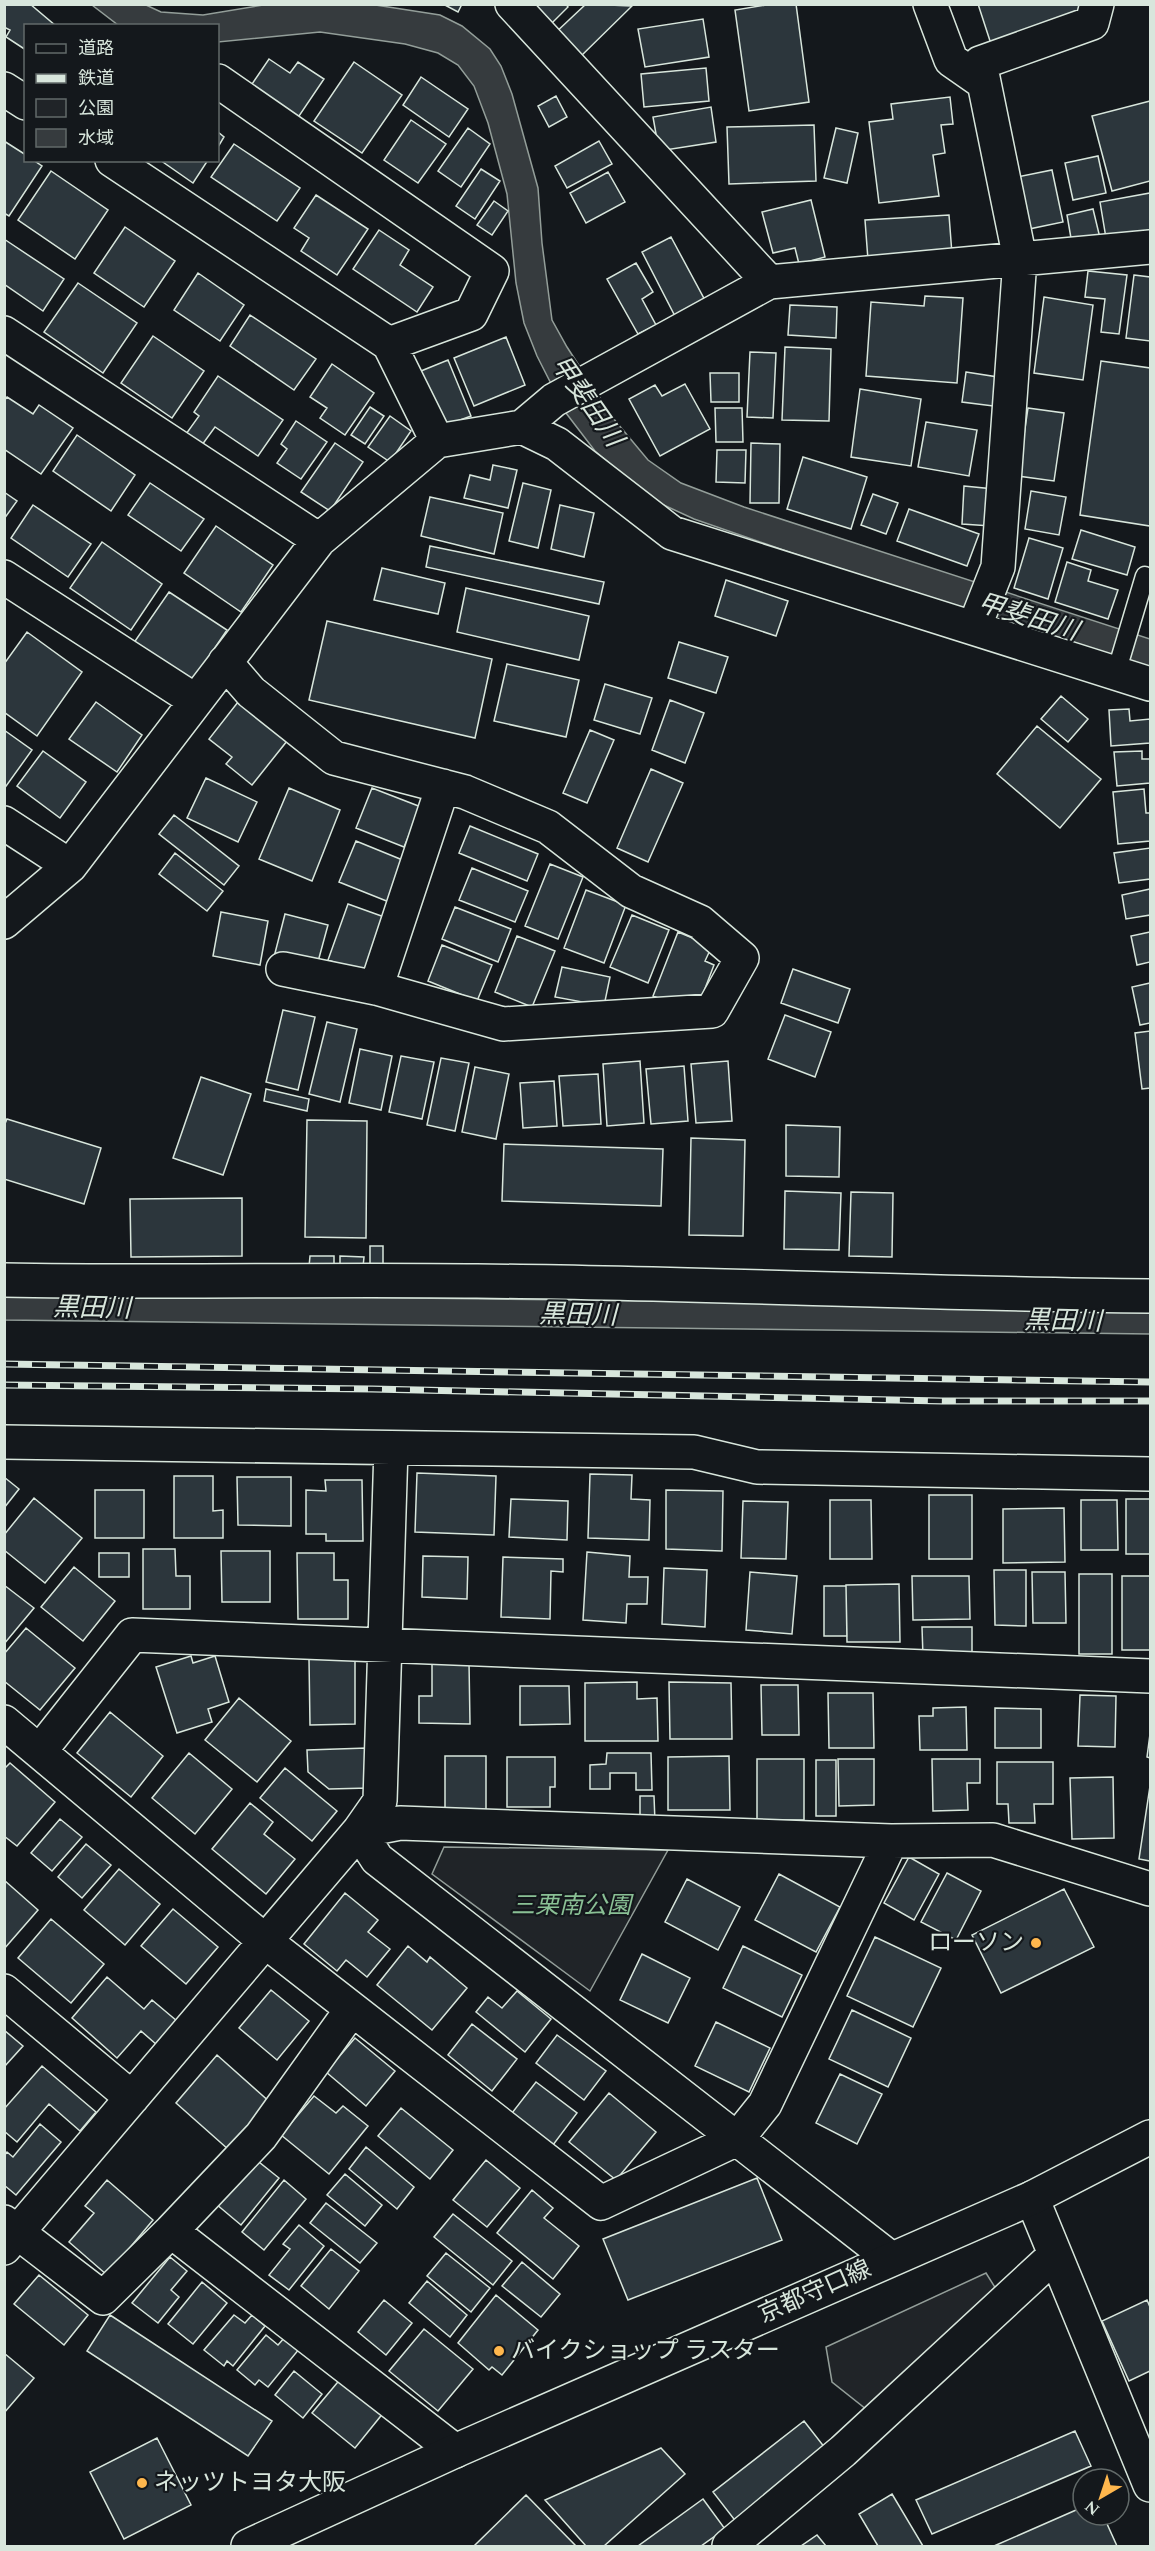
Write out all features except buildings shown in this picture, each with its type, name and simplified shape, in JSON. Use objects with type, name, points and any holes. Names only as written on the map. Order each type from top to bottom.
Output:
[{"type":"street","points":[[512,4],[769,282]]},
{"type":"street","points":[[930,4],[951,60],[984,83]]},
{"type":"street","points":[[974,628],[998,567],[1020,259],[980,63],[1092,23],[1097,4]]},
{"type":"street","points":[[219,82],[492,271],[471,314],[389,344]]},
{"type":"street","points":[[4,89],[24,102]]},
{"type":"street","points":[[115,162],[389,344],[437,441]]},
{"type":"street","points":[[4,922],[70,866],[319,540],[437,441],[522,427],[554,400],[769,282],[1150,247]]},
{"type":"street","points":[[4,333],[319,540]]},
{"type":"street","points":[[522,427],[558,444],[672,533],[974,628],[1117,670],[1150,684]]},
{"type":"street","points":[[4,577],[196,701]]},
{"type":"street","points":[[225,662],[250,692],[334,758],[465,792],[548,827],[631,891],[700,922],[742,958],[712,1011],[503,1024],[376,988],[283,969]]},
{"type":"street","points":[[376,988],[443,786]]},
{"type":"street","points":[[4,823],[70,866]]},
{"type":"street","points":[[4,1280],[475,1281],[756,1285],[1150,1296]]},
{"type":"street","points":[[4,1442],[694,1452],[757,1467],[1150,1474]]},
{"type":"street","points":[[352,2009],[261,2136],[171,2231],[103,2298],[9,2235],[132,2098],[359,1831],[380,1801],[391,1448]]},
{"type":"street","points":[[40,1751],[132,1635],[1150,1676]]},
{"type":"street","points":[[4,1722],[265,1941],[601,2203],[738,2139],[765,2104],[891,1841]]},
{"type":"street","points":[[359,1831],[400,1823],[891,1841],[993,1840],[1150,1889]]},
{"type":"street","points":[[359,1831],[377,1859],[890,2259]]},
{"type":"street","points":[[4,1991],[132,2098]]},
{"type":"street","name":"京都守口線","points":[[248,2547],[455,2451],[1032,2198],[1150,2137]]},
{"type":"street","points":[[1032,2198],[1150,2485]]},
{"type":"street","points":[[171,2231],[455,2451]]},
{"type":"street","points":[[729,2547],[843,2451],[1055,2255]]},
{"type":"lane","points":[[1117,670],[1145,576]]},
{"type":"green space","name":"三栗南公園","points":[[444,1847],[668,1850],[590,1991],[432,1874]]},
{"type":"green space","points":[[986,2273],[996,2289],[871,2413],[832,2382],[826,2347]]},
{"type":"water","name":"甲斐田川","points":[[369,4],[440,15],[462,26],[490,49],[501,66],[512,94],[538,188],[542,243],[552,320],[613,418],[648,460],[681,483],[744,507],[1150,639],[1150,673],[694,519],[653,500],[595,451],[566,413],[537,356],[524,323],[516,283],[507,194],[488,123],[474,86],[458,65],[438,53],[405,44],[320,32],[219,42],[219,24],[117,24],[92,5],[146,5],[161,12],[203,15],[263,5]]},
{"type":"water","name":"黒田川","points":[[5,1293],[1150,1307],[1150,1334],[5,1320]]},
{"type":"railway","points":[[4,1364],[1150,1382]]},
{"type":"railway","points":[[4,1385],[372,1389],[942,1401],[1150,1401]]},
{"type":"place","name":"ローソン","points":[[1036,1943]]},
{"type":"place","name":"バイクショップ ラスター","points":[[499,2351]]},
{"type":"place","name":"ネッツトヨタ大阪","points":[[142,2483]]}]
